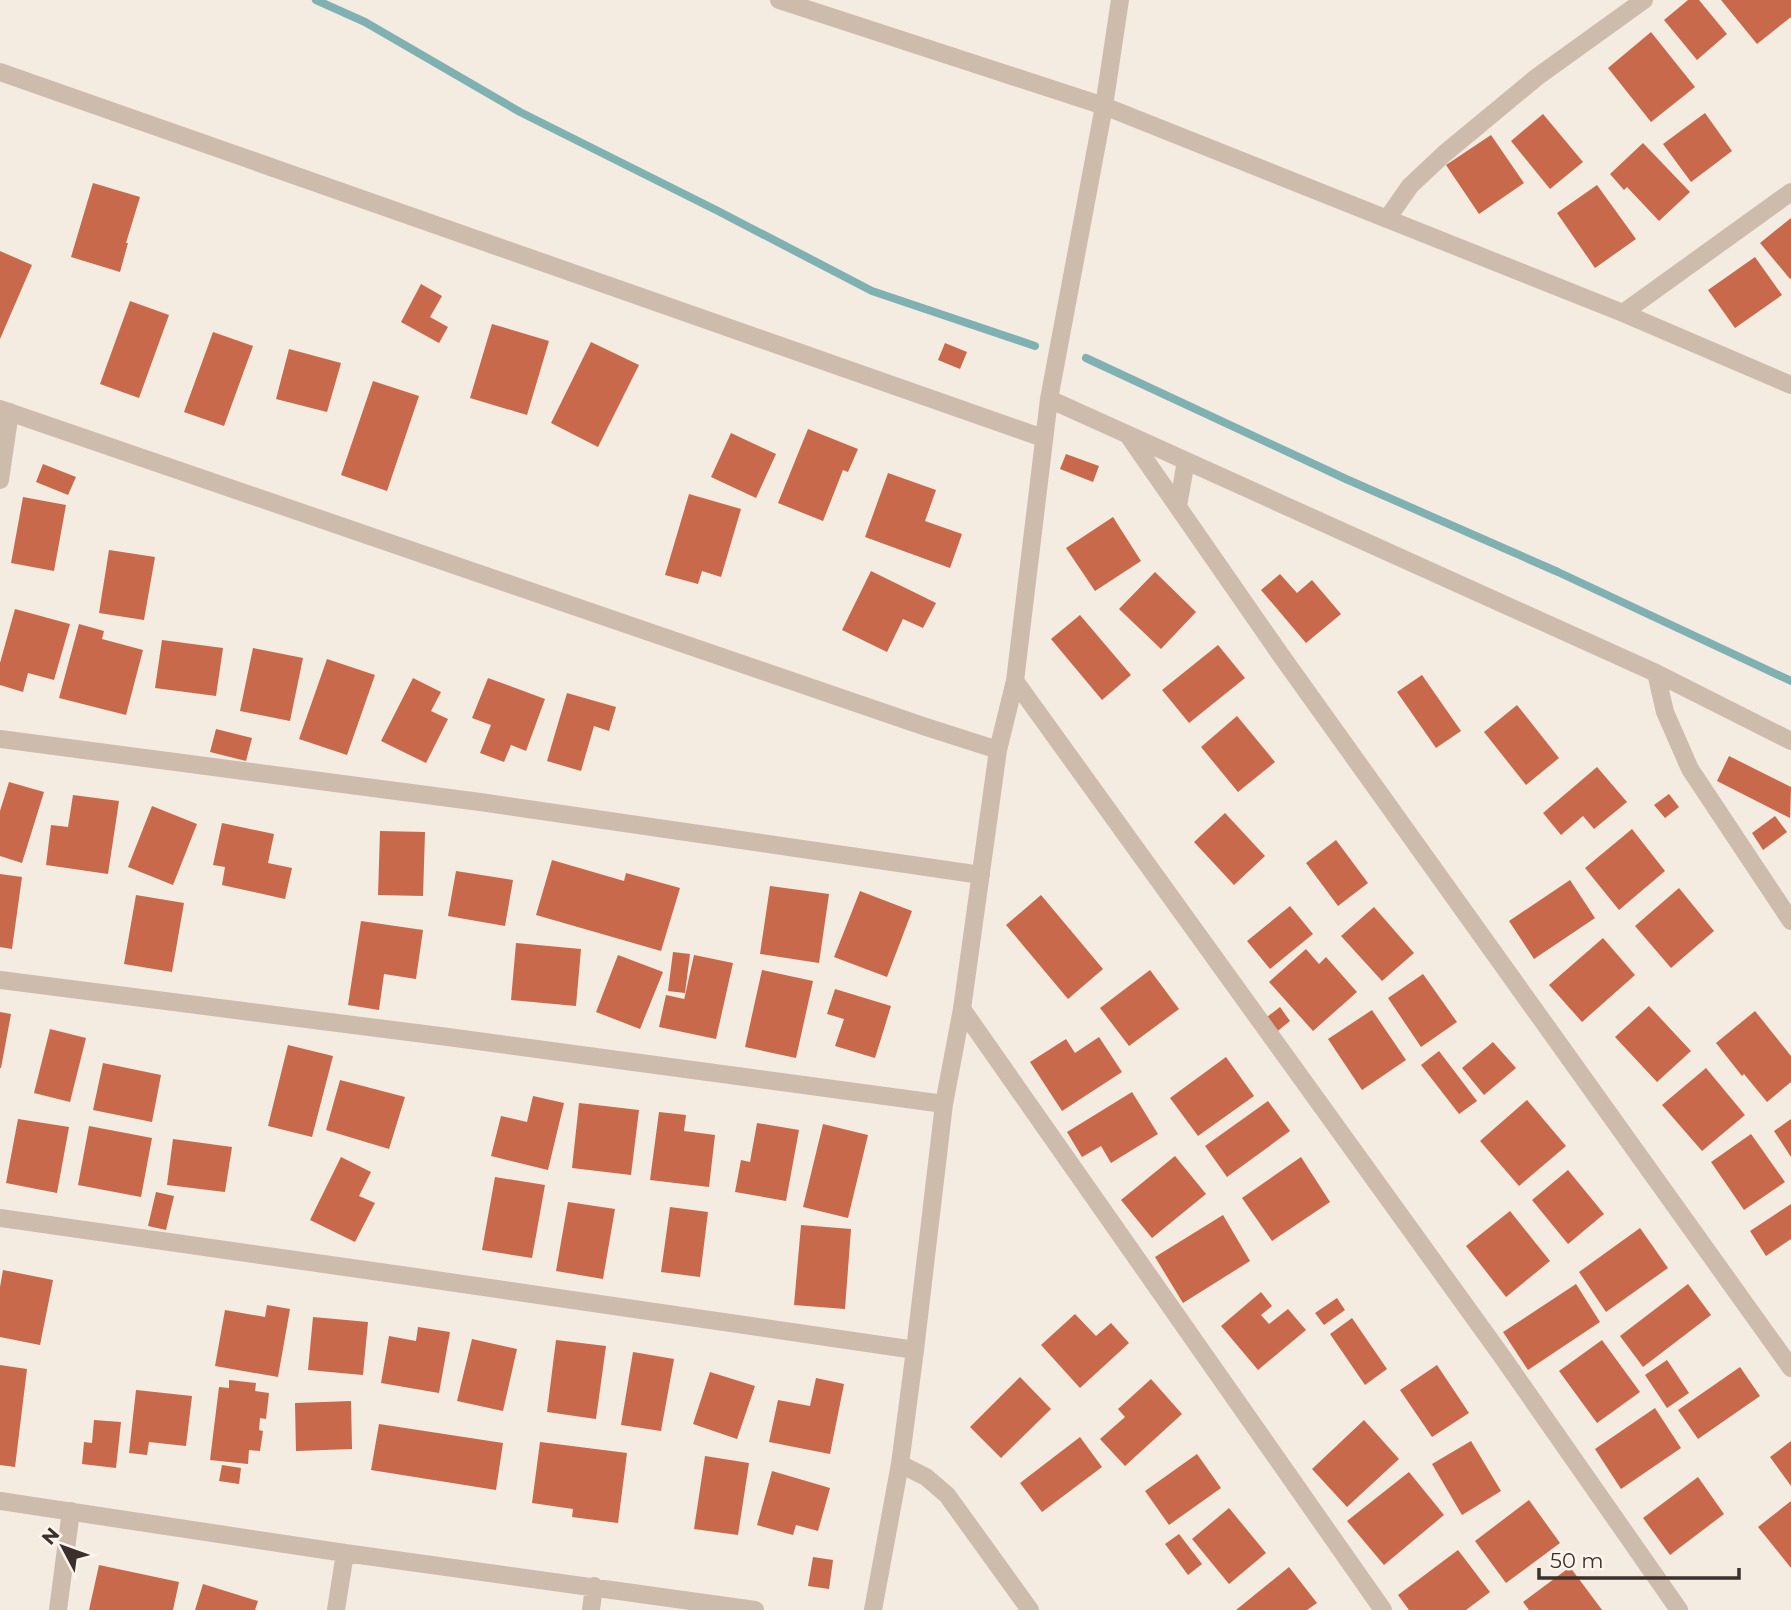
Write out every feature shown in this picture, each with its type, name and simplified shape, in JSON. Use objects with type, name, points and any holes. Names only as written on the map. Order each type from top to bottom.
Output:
[{"type":"street","points":[[779,0],[1104,106],[1623,313],[1791,385]]},
{"type":"street","points":[[873,1610],[900,1464],[944,1104],[962,1009],[998,750],[1015,681],[1043,438],[1104,106],[1120,0]]},
{"type":"street","points":[[1387,219],[1410,186],[1444,155],[1537,77],[1644,0]]},
{"type":"street","points":[[0,72],[1043,438]]},
{"type":"street","points":[[1623,313],[1791,192]]},
{"type":"street","points":[[1049,400],[1656,673],[1791,741]]},
{"type":"street","points":[[0,480],[5,411],[998,750]]},
{"type":"street","points":[[1128,435],[1280,654],[1791,1368]]},
{"type":"street","points":[[1178,506],[1186,461]]},
{"type":"street","points":[[1656,673],[1665,712],[1690,769],[1791,921]]},
{"type":"street","points":[[1015,681],[1501,1355],[1679,1610]]},
{"type":"street","points":[[0,739],[480,802],[981,875]]},
{"type":"street","points":[[0,980],[944,1104]]},
{"type":"street","points":[[962,1009],[1383,1610]]},
{"type":"street","points":[[0,1219],[915,1350]]},
{"type":"street","points":[[900,1464],[926,1477],[947,1494],[1030,1610]]},
{"type":"street","points":[[0,1501],[345,1553],[755,1610]]},
{"type":"street","points":[[58,1610],[71,1511]]},
{"type":"street","points":[[336,1610],[345,1553]]},
{"type":"street","points":[[591,1610],[594,1587]]},
{"type":"building","points":[[1688,0],[1699,0],[1727,34],[1697,60],[1664,20]]},
{"type":"building","points":[[1721,0],[1791,0],[1791,17],[1757,44]]},
{"type":"building","points":[[1651,32],[1695,87],[1651,122],[1608,68]]},
{"type":"building","points":[[1705,113],[1732,151],[1691,182],[1663,144]]},
{"type":"building","points":[[1543,114],[1583,162],[1550,189],[1511,141]]},
{"type":"building","points":[[1491,135],[1524,183],[1479,214],[1446,165]]},
{"type":"building","points":[[1643,143],[1690,192],[1659,221],[1627,187],[1624,190],[1610,174]]},
{"type":"building","points":[[93,183],[140,197],[120,272],[71,257]]},
{"type":"building","points":[[1597,185],[1636,239],[1595,268],[1557,213]]},
{"type":"building","points":[[1791,218],[1791,278],[1790,279],[1760,243]]},
{"type":"building","points":[[0,251],[32,265],[0,339]]},
{"type":"building","points":[[1755,257],[1782,295],[1735,328],[1708,290]]},
{"type":"building","points":[[421,284],[442,296],[430,317],[448,327],[439,343],[401,322]]},
{"type":"building","points":[[130,301],[169,315],[139,398],[100,384]]},
{"type":"building","points":[[492,324],[549,341],[527,415],[470,398]]},
{"type":"building","points":[[213,332],[253,346],[224,426],[184,412]]},
{"type":"building","points":[[591,342],[639,365],[598,447],[551,423]]},
{"type":"building","points":[[945,343],[967,352],[960,369],[938,360]]},
{"type":"building","points":[[289,349],[341,363],[327,412],[276,399]]},
{"type":"building","points":[[373,381],[419,396],[387,491],[341,475]]},
{"type":"building","points":[[808,429],[858,449],[848,472],[843,470],[823,521],[778,503]]},
{"type":"building","points":[[731,433],[776,454],[756,498],[711,477]]},
{"type":"building","points":[[1066,454],[1099,466],[1093,482],[1060,469]]},
{"type":"building","points":[[43,464],[76,477],[68,495],[36,482]]},
{"type":"building","points":[[888,473],[936,490],[925,521],[962,534],[950,568],[865,537]]},
{"type":"building","points":[[689,494],[741,509],[721,577],[702,571],[698,584],[665,575]]},
{"type":"building","points":[[23,497],[66,505],[54,571],[11,563]]},
{"type":"building","points":[[1113,517],[1141,561],[1095,591],[1066,548]]},
{"type":"building","points":[[109,550],[155,557],[144,620],[99,613]]},
{"type":"building","points":[[871,571],[936,603],[923,628],[903,619],[887,652],[842,630]]},
{"type":"building","points":[[1155,572],[1196,612],[1161,649],[1119,609]]},
{"type":"building","points":[[1280,574],[1297,593],[1312,580],[1341,614],[1306,643],[1261,590]]},
{"type":"building","points":[[15,609],[70,624],[54,680],[28,673],[23,692],[0,685],[0,663]]},
{"type":"building","points":[[1080,615],[1131,675],[1102,700],[1051,639]]},
{"type":"building","points":[[79,624],[104,631],[102,639],[143,650],[126,715],[59,698]]},
{"type":"building","points":[[162,640],[223,648],[216,696],[155,688]]},
{"type":"building","points":[[1218,645],[1245,678],[1189,723],[1162,690]]},
{"type":"building","points":[[253,648],[303,658],[290,721],[240,711]]},
{"type":"building","points":[[327,659],[375,675],[347,755],[299,739]]},
{"type":"building","points":[[1422,675],[1461,731],[1436,748],[1397,692]]},
{"type":"building","points":[[413,678],[441,692],[431,711],[448,719],[426,763],[381,741]]},
{"type":"building","points":[[488,678],[545,699],[526,751],[511,745],[504,762],[480,753],[491,725],[472,718]]},
{"type":"building","points":[[567,693],[616,707],[609,731],[594,726],[581,771],[547,761]]},
{"type":"building","points":[[1517,705],[1559,758],[1526,785],[1484,732]]},
{"type":"building","points":[[1237,716],[1275,762],[1238,792],[1201,747]]},
{"type":"building","points":[[216,729],[252,738],[246,761],[210,752]]},
{"type":"building","points":[[1729,756],[1791,787],[1790,818],[1717,781]]},
{"type":"building","points":[[1597,767],[1627,802],[1594,829],[1583,816],[1561,835],[1543,813]]},
{"type":"building","points":[[9,782],[44,792],[22,863],[0,856],[0,811]]},
{"type":"building","points":[[1669,794],[1679,807],[1665,818],[1654,805]]},
{"type":"building","points":[[73,795],[119,801],[108,874],[46,865],[51,825],[68,827]]},
{"type":"building","points":[[152,806],[197,824],[173,885],[128,867]]},
{"type":"building","points":[[1225,813],[1265,856],[1234,885],[1194,842]]},
{"type":"building","points":[[1775,816],[1787,832],[1763,850],[1752,833]]},
{"type":"building","points":[[222,823],[274,834],[268,863],[292,868],[285,899],[222,885],[225,867],[213,865]]},
{"type":"building","points":[[1632,829],[1665,871],[1619,910],[1585,868]]},
{"type":"building","points":[[380,831],[425,832],[423,896],[378,895]]},
{"type":"building","points":[[1336,840],[1368,883],[1338,906],[1306,863]]},
{"type":"building","points":[[552,860],[624,881],[626,873],[680,888],[661,951],[536,915]]},
{"type":"building","points":[[456,871],[513,880],[505,926],[448,916]]},
{"type":"building","points":[[0,874],[22,877],[12,949],[0,947]]},
{"type":"building","points":[[1570,880],[1595,918],[1534,959],[1509,921]]},
{"type":"building","points":[[770,886],[829,894],[819,963],[760,954]]},
{"type":"building","points":[[1679,888],[1714,931],[1671,968],[1635,926]]},
{"type":"building","points":[[860,891],[912,911],[887,977],[834,957]]},
{"type":"building","points":[[136,895],[184,903],[172,972],[124,964]]},
{"type":"building","points":[[1041,895],[1103,969],[1068,999],[1006,925]]},
{"type":"building","points":[[1290,906],[1313,934],[1270,969],[1247,941]]},
{"type":"building","points":[[1374,907],[1414,953],[1382,981],[1341,936]]},
{"type":"building","points":[[361,921],[423,930],[416,979],[384,974],[379,1010],[348,1005]]},
{"type":"building","points":[[1603,938],[1635,975],[1582,1022],[1549,985]]},
{"type":"building","points":[[516,943],[581,949],[576,1006],[511,1000]]},
{"type":"building","points":[[1306,949],[1319,964],[1326,957],[1357,992],[1313,1031],[1269,982]]},
{"type":"building","points":[[673,952],[690,954],[685,993],[668,991]]},
{"type":"building","points":[[618,955],[663,972],[640,1029],[596,1012]]},
{"type":"building","points":[[694,955],[733,963],[716,1039],[659,1027],[666,995],[684,1000]]},
{"type":"building","points":[[762,970],[813,981],[796,1058],[745,1047]]},
{"type":"building","points":[[1150,970],[1179,1009],[1129,1046],[1100,1008]]},
{"type":"building","points":[[1423,974],[1457,1022],[1421,1047],[1388,998]]},
{"type":"building","points":[[835,989],[891,1006],[875,1058],[835,1046],[844,1019],[827,1014]]},
{"type":"building","points":[[1649,1006],[1691,1051],[1657,1082],[1615,1037]]},
{"type":"building","points":[[1280,1007],[1290,1021],[1274,1034],[1263,1020]]},
{"type":"building","points":[[1372,1010],[1406,1060],[1362,1090],[1328,1039]]},
{"type":"building","points":[[1755,1011],[1791,1056],[1791,1082],[1767,1102],[1716,1043]]},
{"type":"building","points":[[0,1012],[11,1014],[1,1068],[0,1068]]},
{"type":"building","points":[[50,1029],[86,1038],[70,1102],[34,1093]]},
{"type":"building","points":[[1099,1037],[1122,1072],[1062,1111],[1030,1062],[1066,1039],[1075,1053]]},
{"type":"building","points":[[1493,1042],[1516,1068],[1484,1095],[1462,1068]]},
{"type":"building","points":[[288,1045],[333,1056],[312,1137],[268,1126]]},
{"type":"building","points":[[1439,1051],[1477,1101],[1459,1114],[1421,1065]]},
{"type":"building","points":[[1226,1057],[1254,1096],[1198,1136],[1170,1098]]},
{"type":"building","points":[[103,1063],[161,1075],[152,1122],[93,1110]]},
{"type":"building","points":[[1706,1068],[1745,1115],[1702,1151],[1662,1105]]},
{"type":"building","points":[[340,1080],[405,1097],[389,1149],[326,1130]]},
{"type":"building","points":[[1132,1092],[1158,1134],[1111,1163],[1101,1146],[1082,1157],[1067,1132]]},
{"type":"building","points":[[533,1096],[564,1103],[548,1170],[491,1156],[501,1116],[527,1122]]},
{"type":"building","points":[[1527,1100],[1566,1146],[1519,1186],[1480,1141]]},
{"type":"building","points":[[1268,1101],[1290,1131],[1227,1177],[1205,1146]]},
{"type":"building","points":[[579,1103],[639,1110],[631,1175],[572,1168]]},
{"type":"building","points":[[659,1112],[686,1115],[684,1131],[715,1135],[709,1187],[650,1180]]},
{"type":"building","points":[[18,1119],[69,1127],[57,1193],[6,1183]]},
{"type":"building","points":[[1791,1119],[1791,1157],[1774,1131]]},
{"type":"building","points":[[757,1123],[799,1130],[786,1201],[735,1192],[741,1160],[750,1162]]},
{"type":"building","points":[[823,1124],[868,1135],[848,1218],[803,1207]]},
{"type":"building","points":[[89,1126],[152,1138],[141,1197],[78,1185]]},
{"type":"building","points":[[1751,1134],[1785,1182],[1744,1210],[1711,1162]]},
{"type":"building","points":[[173,1139],[232,1147],[225,1192],[167,1185]]},
{"type":"building","points":[[1175,1156],[1206,1194],[1152,1238],[1121,1200]]},
{"type":"building","points":[[341,1157],[371,1172],[359,1196],[375,1203],[355,1242],[310,1220]]},
{"type":"building","points":[[1301,1157],[1330,1202],[1272,1241],[1242,1198]]},
{"type":"building","points":[[1568,1170],[1604,1214],[1568,1244],[1532,1200]]},
{"type":"building","points":[[495,1177],[545,1185],[532,1258],[482,1250]]},
{"type":"building","points":[[156,1192],[174,1196],[166,1230],[148,1226]]},
{"type":"building","points":[[568,1202],[615,1209],[603,1279],[556,1271]]},
{"type":"building","points":[[1791,1204],[1791,1239],[1766,1256],[1750,1231]]},
{"type":"building","points":[[670,1207],[708,1212],[700,1277],[661,1272]]},
{"type":"building","points":[[1510,1211],[1550,1261],[1506,1297],[1466,1246]]},
{"type":"building","points":[[1223,1215],[1250,1261],[1183,1303],[1155,1257]]},
{"type":"building","points":[[801,1225],[851,1229],[845,1309],[794,1305]]},
{"type":"building","points":[[1640,1228],[1668,1268],[1606,1312],[1579,1272]]},
{"type":"building","points":[[3,1270],[53,1280],[40,1345],[0,1337],[0,1287]]},
{"type":"building","points":[[1576,1284],[1600,1322],[1528,1370],[1503,1332]]},
{"type":"building","points":[[1688,1284],[1711,1315],[1643,1367],[1620,1336]]},
{"type":"building","points":[[1261,1292],[1272,1306],[1261,1315],[1269,1324],[1288,1309],[1306,1330],[1258,1370],[1221,1326]]},
{"type":"building","points":[[1337,1298],[1345,1310],[1324,1325],[1315,1313]]},
{"type":"building","points":[[267,1305],[290,1309],[278,1377],[215,1366],[225,1310],[265,1317]]},
{"type":"building","points":[[1075,1314],[1096,1336],[1111,1323],[1129,1343],[1080,1388],[1041,1345]]},
{"type":"building","points":[[313,1317],[368,1322],[363,1375],[308,1370]]},
{"type":"building","points":[[1352,1318],[1387,1369],[1365,1385],[1330,1334]]},
{"type":"building","points":[[418,1327],[450,1332],[439,1393],[381,1383],[389,1336],[416,1341]]},
{"type":"building","points":[[472,1339],[517,1349],[503,1411],[457,1401]]},
{"type":"building","points":[[556,1340],[606,1346],[596,1419],[547,1412]]},
{"type":"building","points":[[1602,1340],[1640,1392],[1597,1423],[1559,1371]]},
{"type":"building","points":[[633,1352],[674,1359],[661,1431],[621,1425]]},
{"type":"building","points":[[1667,1360],[1689,1393],[1667,1408],[1645,1375]]},
{"type":"building","points":[[0,1365],[27,1369],[15,1467],[0,1465]]},
{"type":"building","points":[[1437,1365],[1469,1413],[1432,1437],[1400,1390]]},
{"type":"building","points":[[1740,1367],[1760,1396],[1698,1439],[1678,1410]]},
{"type":"building","points":[[710,1372],[755,1386],[737,1439],[693,1424]]},
{"type":"building","points":[[1020,1377],[1051,1409],[1001,1458],[970,1427]]},
{"type":"building","points":[[816,1378],[844,1384],[830,1454],[769,1442],[778,1400],[810,1406]]},
{"type":"building","points":[[1151,1379],[1182,1414],[1125,1466],[1100,1439],[1125,1417],[1118,1409]]},
{"type":"building","points":[[229,1380],[256,1383],[255,1391],[269,1393],[266,1419],[260,1418],[259,1430],[263,1431],[260,1451],[249,1450],[248,1464],[210,1460],[219,1387],[229,1388]]},
{"type":"building","points":[[136,1390],[192,1396],[186,1446],[149,1442],[147,1455],[129,1453]]},
{"type":"building","points":[[351,1401],[352,1449],[296,1451],[295,1403]]},
{"type":"building","points":[[1655,1408],[1681,1448],[1621,1489],[1595,1449]]},
{"type":"building","points":[[94,1420],[121,1422],[116,1468],[82,1464],[84,1442],[92,1443]]},
{"type":"building","points":[[1364,1420],[1399,1459],[1347,1507],[1312,1469]]},
{"type":"building","points":[[379,1424],[503,1443],[496,1490],[371,1470]]},
{"type":"building","points":[[1080,1437],[1102,1467],[1042,1512],[1020,1483]]},
{"type":"building","points":[[1471,1441],[1501,1491],[1462,1515],[1432,1464]]},
{"type":"building","points":[[1791,1441],[1791,1486],[1770,1457]]},
{"type":"building","points":[[540,1442],[627,1453],[618,1523],[572,1517],[573,1509],[532,1503]]},
{"type":"building","points":[[1197,1454],[1221,1488],[1169,1525],[1145,1491]]},
{"type":"building","points":[[705,1456],[749,1463],[738,1535],[694,1529]]},
{"type":"building","points":[[222,1465],[241,1468],[239,1484],[219,1481]]},
{"type":"building","points":[[772,1471],[830,1488],[818,1531],[796,1525],[793,1535],[757,1525]]},
{"type":"building","points":[[1409,1472],[1444,1515],[1384,1565],[1347,1521]]},
{"type":"building","points":[[1698,1477],[1724,1514],[1670,1555],[1643,1518]]},
{"type":"building","points":[[1529,1500],[1560,1543],[1506,1583],[1475,1541]]},
{"type":"building","points":[[1791,1501],[1791,1568],[1758,1527]]},
{"type":"building","points":[[1229,1508],[1266,1553],[1229,1584],[1192,1539]]},
{"type":"building","points":[[1179,1534],[1202,1564],[1188,1575],[1165,1544]]},
{"type":"building","points":[[1458,1550],[1490,1592],[1466,1610],[1409,1610],[1398,1595]]},
{"type":"building","points":[[813,1557],[833,1560],[829,1589],[808,1586]]},
{"type":"building","points":[[99,1565],[179,1582],[173,1610],[89,1610]]},
{"type":"building","points":[[1289,1567],[1317,1603],[1307,1610],[1236,1610]]},
{"type":"building","points":[[1570,1567],[1602,1610],[1529,1610],[1523,1602]]},
{"type":"building","points":[[203,1584],[258,1601],[255,1610],[195,1610]]},
{"type":"waterway","points":[[316,0],[365,22],[520,112],[872,291],[1035,346]]},
{"type":"waterway","points":[[1086,358],[1791,681]]}]
